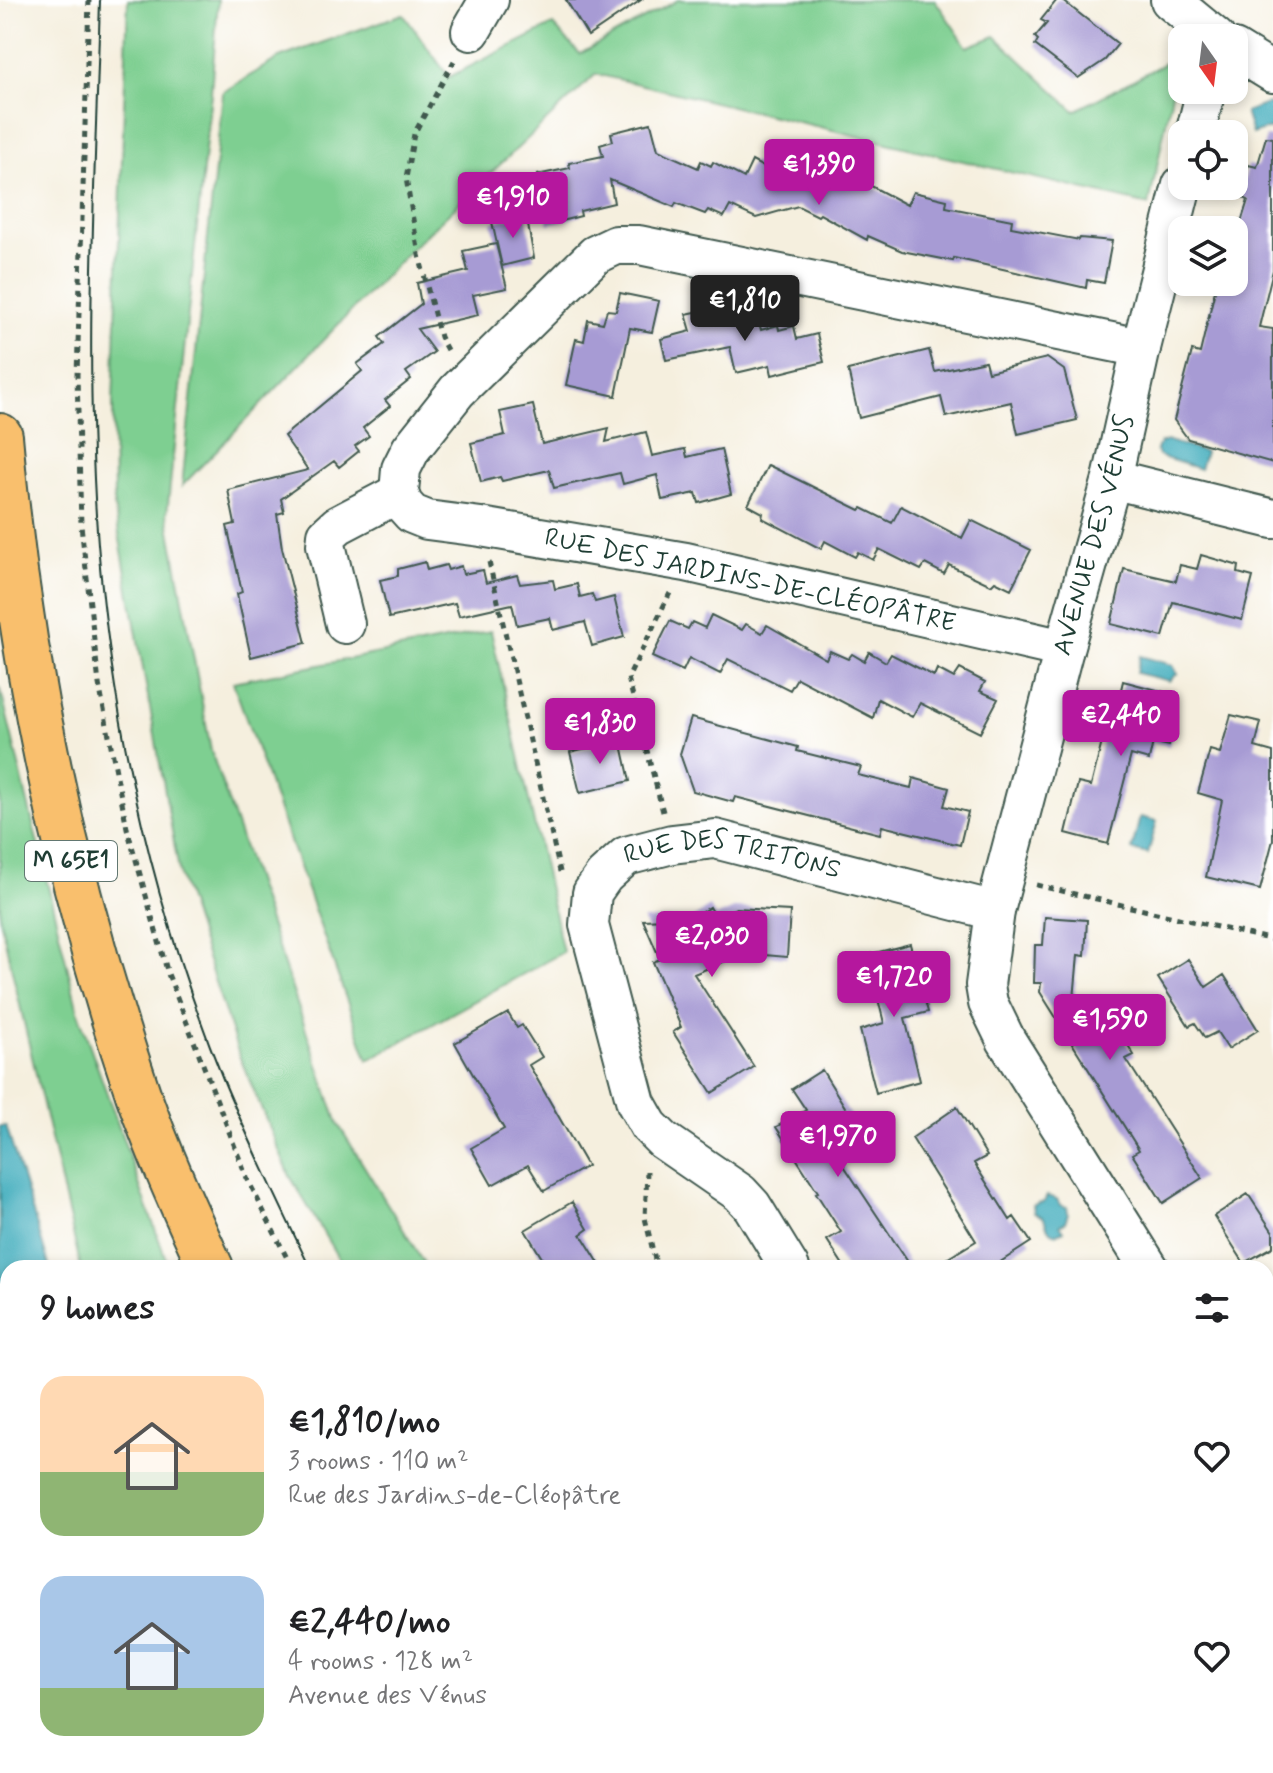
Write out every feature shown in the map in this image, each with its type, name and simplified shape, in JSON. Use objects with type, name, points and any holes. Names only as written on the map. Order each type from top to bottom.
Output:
[{"type":"main road","name":"M 65E1","points":[[0,436],[23,636],[69,856],[139,1096],[175,1190],[207,1260]]},
{"type":"street","points":[[1170,0],[1199,24]]},
{"type":"street","points":[[1248,58],[1273,73]]},
{"type":"street","name":"AVENUE DES VÉNUS","points":[[1144,1260],[997,1024],[988,1003],[985,985],[999,894],[1112,479],[1178,200]]},
{"type":"street","points":[[345,624],[326,545],[327,535],[338,525],[399,493],[401,469],[411,449],[465,383],[595,255],[616,245],[654,248],[1141,348]]},
{"type":"street","points":[[1112,479],[1273,519]]},
{"type":"street","name":"RUE DES JARDINS-DE-CLÉOPÂTRE","points":[[399,493],[412,514],[427,520],[686,562],[1064,649]]},
{"type":"street","name":"RUE DES TRITONS","points":[[785,1260],[752,1206],[740,1193],[663,1140],[649,1126],[636,1103],[589,925],[592,893],[604,876],[626,856],[672,844],[715,839],[999,894]]},
{"type":"path","points":[[89,0],[77,375],[81,525],[99,684],[127,828],[168,974],[247,1178],[288,1260]]},
{"type":"path","points":[[465,383],[440,337],[419,255],[406,178],[414,134],[480,15]]},
{"type":"path","points":[[481,527],[561,878]]},
{"type":"path","points":[[672,844],[628,678],[686,562]]},
{"type":"path","points":[[999,894],[1273,940]]},
{"type":"path","points":[[649,1126],[645,1218],[655,1260]]},
{"type":"green space","points":[[128,0],[218,0],[167,514],[211,751],[338,1124],[422,1260],[339,1260],[290,1176],[240,1058],[180,876],[114,506],[113,402]]},
{"type":"green space","points":[[678,0],[935,0],[967,47],[995,36],[1075,111],[1168,61],[1170,104],[1149,205],[596,74],[419,241],[182,486],[223,92],[279,58],[403,14],[449,77],[553,25],[580,54]]},
{"type":"green space","points":[[491,631],[563,952],[368,1060],[233,682]]},
{"type":"green space","points":[[0,687],[79,1015],[166,1260],[79,1260],[0,919]]},
{"type":"water","points":[[1267,104],[1273,105],[1273,134],[1271,128],[1252,134],[1245,112]]},
{"type":"water","points":[[1168,441],[1205,452],[1200,469],[1158,456],[1156,450],[1160,443]]},
{"type":"water","points":[[1140,656],[1173,665],[1177,674],[1169,681],[1136,673]]},
{"type":"water","points":[[1140,817],[1157,821],[1148,854],[1132,850]]},
{"type":"water","points":[[0,1126],[6,1126],[48,1260],[0,1260]]},
{"type":"water","points":[[1047,1196],[1067,1207],[1065,1222],[1060,1225],[1064,1231],[1060,1233],[1050,1231],[1044,1218],[1034,1212],[1033,1205],[1044,1202]]},
{"type":"building","points":[[566,0],[641,0],[588,36]]},
{"type":"building","points":[[1057,0],[1062,0],[1118,44],[1105,60],[1078,78],[1035,45],[1038,40],[1035,37],[1047,23],[1041,20]]},
{"type":"building","points":[[651,123],[658,150],[698,168],[701,161],[711,166],[713,162],[744,178],[752,161],[765,168],[776,148],[824,172],[827,165],[841,173],[843,171],[907,205],[913,192],[947,200],[946,207],[1012,220],[1011,227],[1079,240],[1112,241],[1104,283],[1087,280],[1086,288],[954,258],[953,261],[902,251],[868,236],[867,240],[820,214],[818,216],[798,206],[756,218],[730,206],[724,217],[708,210],[705,214],[676,203],[674,207],[610,180],[614,203],[580,211],[581,216],[549,224],[537,175],[570,168],[569,163],[603,156],[600,145],[613,141],[611,133]]},
{"type":"building","points":[[1266,137],[1273,138],[1273,270],[1259,327],[1273,329],[1273,463],[1188,439],[1174,420],[1192,351],[1200,353],[1214,296],[1248,296],[1248,216],[1243,216],[1248,200],[1248,165],[1257,167]]},
{"type":"building","points":[[526,214],[534,258],[502,266],[492,222]]},
{"type":"building","points":[[496,244],[507,288],[473,295],[478,315],[417,329],[434,352],[406,372],[411,379],[385,400],[390,406],[363,428],[369,436],[355,446],[359,451],[339,467],[334,461],[281,499],[284,512],[277,514],[282,548],[306,643],[251,657],[237,594],[242,592],[227,526],[235,524],[228,490],[308,470],[284,436],[362,371],[357,364],[384,344],[379,337],[421,304],[417,283],[468,271],[463,251]]},
{"type":"building","points":[[620,293],[659,301],[652,332],[630,328],[616,396],[566,385],[576,339],[584,341],[588,320],[603,323],[607,310],[616,311]]},
{"type":"building","points":[[720,307],[724,323],[757,315],[761,330],[778,325],[779,330],[794,326],[797,339],[817,334],[824,362],[772,375],[770,365],[736,373],[730,347],[666,360],[661,339],[691,331],[686,314]]},
{"type":"building","points":[[929,350],[935,372],[985,361],[988,372],[1047,358],[1064,370],[1077,420],[1018,434],[1011,402],[946,417],[941,397],[859,418],[848,370]]},
{"type":"building","points":[[533,405],[542,444],[609,428],[606,442],[646,432],[652,456],[685,449],[687,457],[721,449],[731,494],[699,503],[696,493],[662,500],[657,475],[623,484],[620,473],[554,488],[549,470],[502,481],[500,477],[481,482],[471,443],[505,435],[500,412]]},
{"type":"building","points":[[768,465],[892,523],[901,506],[962,538],[971,520],[1031,550],[1011,589],[995,581],[991,585],[949,565],[944,574],[925,564],[921,570],[879,549],[873,560],[858,552],[855,557],[825,541],[821,549],[762,518],[763,513],[748,505]]},
{"type":"building","points":[[1201,555],[1239,566],[1238,573],[1253,577],[1242,620],[1173,602],[1163,637],[1111,624],[1124,569],[1176,581],[1180,565],[1197,569]]},
{"type":"building","points":[[425,562],[427,570],[446,565],[448,570],[461,566],[463,574],[483,570],[486,583],[517,575],[520,584],[553,580],[555,589],[577,584],[580,597],[592,594],[595,602],[614,597],[624,637],[592,646],[585,622],[553,630],[550,618],[517,625],[512,604],[459,616],[455,603],[389,618],[380,580],[398,576],[398,569]]},
{"type":"building","points":[[711,615],[742,630],[746,624],[762,633],[767,625],[826,659],[830,651],[848,659],[852,654],[864,661],[869,652],[886,662],[891,654],[934,676],[937,669],[954,678],[960,669],[985,682],[980,691],[998,699],[980,733],[920,703],[912,717],[878,699],[873,718],[797,678],[790,690],[728,659],[720,674],[689,658],[683,671],[652,657],[670,621],[688,629],[692,622],[705,628]]},
{"type":"building","points":[[1123,681],[1172,694],[1168,710],[1176,713],[1169,746],[1153,742],[1149,760],[1131,755],[1108,844],[1066,833],[1078,783],[1091,786],[1105,730],[1111,732]]},
{"type":"building","points":[[1231,715],[1261,722],[1255,747],[1273,752],[1273,840],[1260,890],[1206,877],[1222,800],[1198,793],[1210,750],[1220,753]]},
{"type":"building","points":[[691,718],[861,767],[858,775],[911,788],[913,778],[949,788],[944,806],[968,812],[960,845],[882,826],[880,834],[735,797],[733,802],[693,791],[680,754]]},
{"type":"building","points":[[621,740],[630,781],[580,793],[570,752]]},
{"type":"building","points":[[710,907],[716,917],[736,908],[790,911],[787,957],[752,954],[751,960],[730,959],[694,974],[754,1067],[712,1093],[673,1032],[681,1027],[653,962],[660,959],[643,920],[692,918]]},
{"type":"building","points":[[1045,917],[1087,920],[1085,956],[1078,955],[1071,1033],[1101,1014],[1113,1033],[1118,1029],[1134,1055],[1126,1059],[1202,1178],[1163,1203],[1132,1154],[1139,1150],[1040,992],[1041,983],[1034,983],[1035,945],[1043,945]]},
{"type":"building","points":[[910,944],[928,1012],[905,1018],[920,1081],[876,1093],[860,1030],[884,1023],[867,955]]},
{"type":"building","points":[[1188,959],[1206,987],[1224,975],[1258,1030],[1228,1049],[1217,1032],[1205,1038],[1195,1023],[1189,1026],[1158,978]]},
{"type":"building","points":[[508,1013],[517,1028],[522,1025],[542,1057],[529,1065],[587,1166],[544,1191],[528,1165],[492,1185],[471,1148],[504,1129],[455,1043]]},
{"type":"building","points":[[822,1070],[853,1120],[825,1137],[907,1260],[840,1260],[827,1240],[841,1232],[776,1127],[806,1110],[792,1089]]},
{"type":"building","points":[[957,1107],[987,1156],[974,1163],[1010,1220],[1014,1217],[1031,1242],[1003,1260],[945,1260],[976,1241],[912,1138]]},
{"type":"building","points":[[1248,1194],[1273,1232],[1273,1247],[1249,1260],[1242,1260],[1214,1216]]},
{"type":"building","points":[[572,1202],[588,1229],[581,1234],[597,1260],[543,1260],[525,1230]]},
{"type":"tram line","points":[[100,0],[92,272],[92,408],[98,544],[114,682],[141,818],[178,953],[225,1084],[306,1260]]}]
